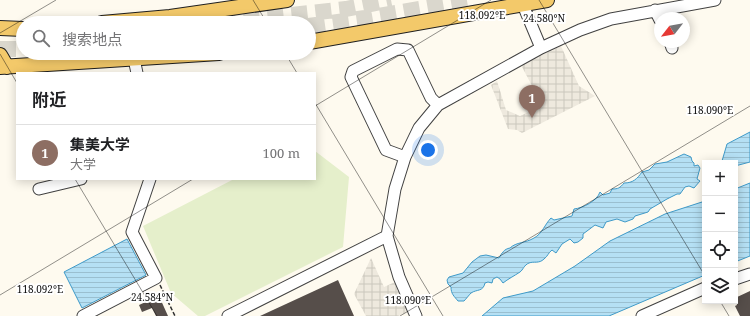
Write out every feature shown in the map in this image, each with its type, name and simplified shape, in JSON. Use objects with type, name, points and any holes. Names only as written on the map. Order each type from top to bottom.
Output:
[{"type":"main road","points":[[177,16],[287,0]]},
{"type":"main road","points":[[316,41],[548,0]]},
{"type":"main road","points":[[0,28],[16,29]]},
{"type":"main road","points":[[0,54],[3,67],[118,60]]},
{"type":"lane","points":[[669,12],[715,0]]},
{"type":"lane","points":[[523,4],[541,48]]},
{"type":"lane","points":[[416,316],[399,277],[387,236],[395,189],[405,157],[419,128],[438,105],[541,48],[580,30],[611,19],[654,15]]},
{"type":"lane","points":[[405,157],[386,150],[351,77],[353,71],[397,49],[408,50],[431,98],[438,105]]},
{"type":"lane","points":[[134,60],[137,72]]},
{"type":"lane","points":[[39,189],[77,180]]},
{"type":"lane","points":[[83,316],[156,278],[132,232],[150,180]]},
{"type":"lane","points":[[228,316],[387,236]]},
{"type":"lane","points":[[738,278],[750,274]]},
{"type":"lane","points":[[642,316],[702,289]]},
{"type":"path","points":[[160,286],[175,316]]},
{"type":"green space","points":[[316,152],[349,177],[343,247],[205,316],[198,316],[171,293],[143,226],[232,180],[316,180]]},
{"type":"shaded area","points":[[561,46],[579,86],[595,96],[522,133],[517,130],[508,129],[491,85],[497,81],[506,110],[520,116],[537,108],[540,101],[521,65]]},
{"type":"shaded area","points":[[371,258],[384,287],[395,282],[408,312],[398,316],[366,316],[354,294]]},
{"type":"water","points":[[750,132],[750,162],[738,165],[738,160],[722,160],[727,144]]},
{"type":"water","points":[[684,154],[691,157],[694,166],[698,165],[700,168],[697,179],[700,181],[694,188],[689,186],[685,187],[680,194],[667,199],[650,209],[648,212],[635,216],[633,219],[625,222],[617,219],[606,222],[603,228],[595,225],[583,234],[583,238],[578,242],[574,243],[570,239],[562,244],[556,253],[552,250],[542,261],[527,264],[520,272],[503,283],[497,277],[493,279],[492,283],[485,283],[483,288],[471,293],[464,301],[458,301],[453,295],[447,280],[449,277],[463,273],[472,262],[480,256],[486,255],[499,258],[506,249],[531,240],[537,236],[551,218],[554,220],[572,216],[574,209],[589,204],[600,192],[603,195],[610,193],[612,189],[634,180],[642,172],[649,170],[655,164],[667,162]]},
{"type":"water","points":[[750,183],[750,256],[738,261],[738,196],[738,188]]},
{"type":"water","points":[[702,202],[702,276],[609,316],[482,316],[503,298],[533,291],[575,266],[610,241],[665,214]]},
{"type":"water","points":[[127,239],[146,275],[82,308],[64,272]]},
{"type":"building","points":[[338,280],[354,316],[260,316]]},
{"type":"building","points":[[750,291],[750,316],[740,316],[735,306],[738,304],[738,297]]},
{"type":"building","points":[[159,296],[168,316],[156,316],[152,308],[142,312],[139,305]]},
{"type":"tunnel","points":[[283,16],[346,9],[391,0]]},
{"type":"tunnel","points":[[316,25],[471,0]]},
{"type":"tunnel","points":[[0,49],[16,49]]},
{"type":"place","name":"集美大学","points":[[532,118]]}]
